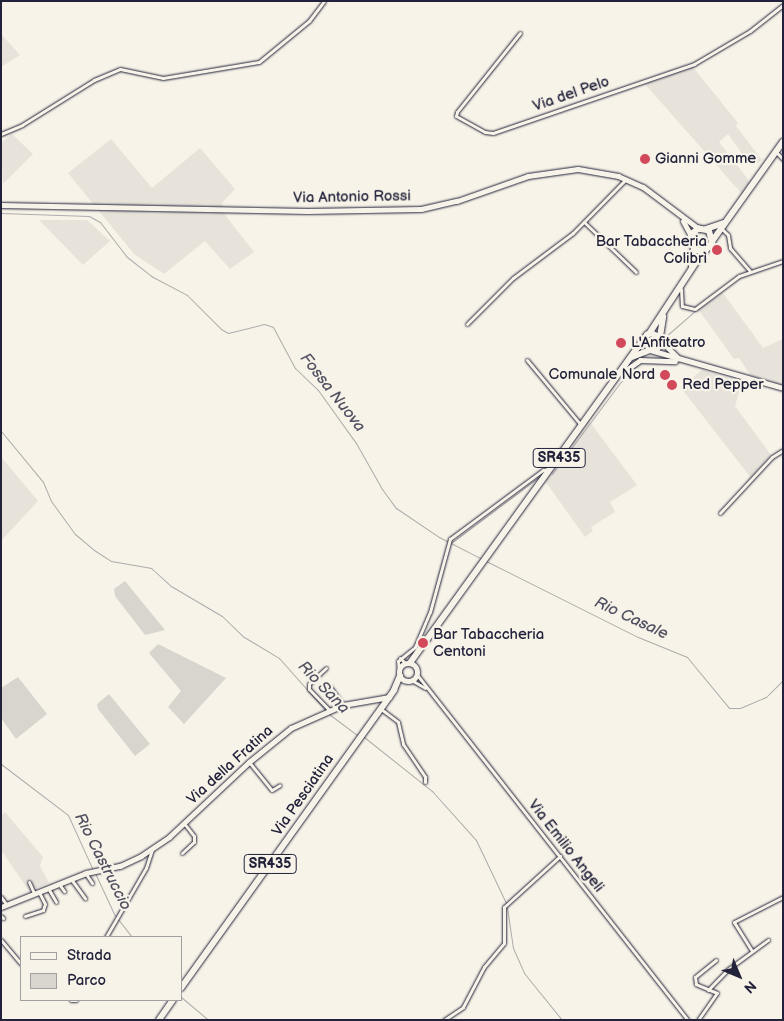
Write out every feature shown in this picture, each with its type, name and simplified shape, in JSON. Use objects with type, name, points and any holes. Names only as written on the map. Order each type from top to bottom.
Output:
[{"type":"main road","name":"Via Pesciatina","points":[[182,987],[394,690],[400,674],[419,654],[614,380],[649,334],[681,288],[704,250],[783,142]]},
{"type":"main road","name":"Via Antonio Rossi","points":[[1,205],[386,210],[446,204],[552,170],[588,169],[626,179],[659,197],[682,218]]},
{"type":"main road","points":[[682,218],[699,229],[706,230],[726,222]]},
{"type":"main road","points":[[682,218],[691,236],[699,229]]},
{"type":"main road","points":[[706,230],[713,240]]},
{"type":"main road","name":"Via Pesciatina","points":[[691,236],[694,248],[692,268]]},
{"type":"main road","points":[[694,248],[704,250]]},
{"type":"main road","name":"Via Pesciatina","points":[[629,360],[650,350],[657,350],[661,339],[664,312]]},
{"type":"main road","points":[[649,334],[661,339],[683,360]]},
{"type":"main road","points":[[644,340],[650,350],[783,388]]},
{"type":"main road","points":[[614,380],[635,361],[683,360]]},
{"type":"main road","name":"Via Pesciatina","points":[[394,690],[418,676],[411,664]]},
{"type":"main road","points":[[400,674],[410,682]]},
{"type":"main road","name":"Via della Fratina","points":[[4,906],[71,878],[120,866],[152,850],[290,728],[343,705],[389,697]]},
{"type":"main road","points":[[159,1020],[172,1001]]},
{"type":"street","points":[[1,134],[22,125],[94,80],[120,69],[163,78],[259,62],[309,21],[324,1]]},
{"type":"street","name":"Via del Pelo","points":[[520,33],[457,112],[456,116],[485,132],[493,132],[694,64],[750,31],[783,5]]},
{"type":"street","points":[[776,151],[783,159]]},
{"type":"street","points":[[467,324],[514,278],[558,246],[626,179]]},
{"type":"street","points":[[584,222],[636,272]]},
{"type":"street","points":[[721,228],[728,235],[730,248],[750,270]]},
{"type":"street","points":[[681,288],[682,306],[695,309],[750,270],[783,261]]},
{"type":"street","points":[[527,360],[582,425]]},
{"type":"street","points":[[720,513],[772,457],[783,450]]},
{"type":"street","points":[[400,674],[396,664],[400,658],[415,647],[430,612],[447,544],[450,539],[543,470],[551,469]]},
{"type":"street","points":[[400,658],[411,664]]},
{"type":"street","points":[[326,668],[309,684],[309,689],[326,711]]},
{"type":"street","name":"Via Emilio Angeli","points":[[418,676],[425,688],[560,856],[688,1020]]},
{"type":"street","name":"Via Emilio Angeli","points":[[410,682],[425,688]]},
{"type":"street","points":[[330,687],[343,705]]},
{"type":"street","points":[[380,708],[398,722],[403,744],[425,777],[425,782]]},
{"type":"street","points":[[250,762],[272,790],[280,785]]},
{"type":"street","points":[[182,853],[194,842],[194,836],[184,823]]},
{"type":"street","points":[[107,936],[146,868],[152,850]]},
{"type":"street","points":[[444,1020],[463,1007],[484,968],[504,943],[504,907],[560,856]]},
{"type":"street","points":[[86,873],[92,883]]},
{"type":"street","points":[[71,878],[85,898]]},
{"type":"street","points":[[25,916],[43,910],[44,904],[29,882]]},
{"type":"street","points":[[59,884],[64,891]]},
{"type":"street","points":[[48,888],[56,902]]},
{"type":"street","points":[[1,897],[4,906]]},
{"type":"street","points":[[752,951],[734,922],[783,897]]},
{"type":"street","points":[[1,940],[20,963]]},
{"type":"street","points":[[708,990],[752,951],[768,940]]},
{"type":"street","points":[[698,1020],[716,997],[715,991],[708,990],[694,982],[695,977],[716,960]]},
{"type":"shaded area","points":[[1,34],[20,55],[1,67]]},
{"type":"shaded area","points":[[692,66],[738,123],[736,126],[762,160],[757,164],[752,160],[748,162],[728,134],[719,142],[750,182],[742,194],[644,83]]},
{"type":"shaded area","points":[[12,134],[33,154],[3,184],[1,143]]},
{"type":"shaded area","points":[[111,139],[152,188],[200,148],[235,189],[222,203],[225,215],[254,252],[230,269],[205,241],[164,274],[134,254],[68,173]]},
{"type":"shaded area","points":[[39,220],[87,220],[110,241],[83,265]]},
{"type":"shaded area","points":[[723,293],[763,348],[783,339],[783,385],[751,376],[739,358],[734,359],[698,309]]},
{"type":"shaded area","points":[[702,370],[742,382],[735,406],[771,455],[751,478],[681,388]]},
{"type":"shaded area","points":[[589,421],[637,485],[610,502],[615,512],[591,527],[593,531],[585,537],[545,481]]},
{"type":"shaded area","points":[[1,457],[38,501],[1,541]]},
{"type":"shaded area","points":[[5,812],[43,857],[40,866],[49,883],[29,891],[1,850],[1,816]]},
{"type":"green space","points":[[125,581],[165,630],[145,635],[115,596],[114,589]]},
{"type":"green space","points":[[158,644],[226,678],[184,724],[168,707],[181,691],[149,653]]},
{"type":"green space","points":[[18,677],[47,714],[16,739],[1,718],[1,688]]},
{"type":"green space","points":[[109,694],[150,744],[135,756],[98,709],[97,704]]},
{"type":"waterway","name":"Fossa Nuova","points":[[1,213],[89,216],[100,222],[127,257],[151,276],[187,295],[221,329],[228,333],[264,324],[273,327],[295,368],[318,390],[356,443],[382,489],[396,508],[439,537],[482,559]]},
{"type":"waterway","points":[[665,337],[696,310]]},
{"type":"waterway","points":[[552,474],[619,384],[638,364]]},
{"type":"waterway","name":"Rio Sana","points":[[1,431],[43,482],[51,501],[75,534],[111,561],[151,568],[171,586],[222,616],[244,637],[279,658],[326,711]]},
{"type":"waterway","points":[[451,543],[543,474]]},
{"type":"waterway","name":"Rio Casale","points":[[486,561],[638,637],[687,657],[729,708],[740,708],[766,697],[783,680]]},
{"type":"waterway","name":"Rio Sana","points":[[329,714],[358,736]]},
{"type":"waterway","name":"Rio Sana","points":[[364,737],[432,791],[476,840],[506,903]]},
{"type":"waterway","name":"Rio Castruccio","points":[[1,764],[68,815],[93,870]]},
{"type":"waterway","name":"Rio Castruccio","points":[[95,873],[114,914],[131,936]]},
{"type":"waterway","name":"Rio Sana","points":[[507,907],[513,948],[524,973],[562,1020]]},
{"type":"waterway","name":"Rio Castruccio","points":[[182,998],[208,1020]]},
{"type":"place","name":"Gianni Gomme","points":[[645,159]]},
{"type":"place","name":"Bar Tabaccheria Colibrì","points":[[717,250]]},
{"type":"place","name":"L'Anfiteatro","points":[[621,343]]},
{"type":"place","name":"Comunale Nord","points":[[665,375]]},
{"type":"place","name":"Red Pepper","points":[[672,385]]},
{"type":"place","name":"Bar Tabaccheria Centoni","points":[[423,643]]}]
